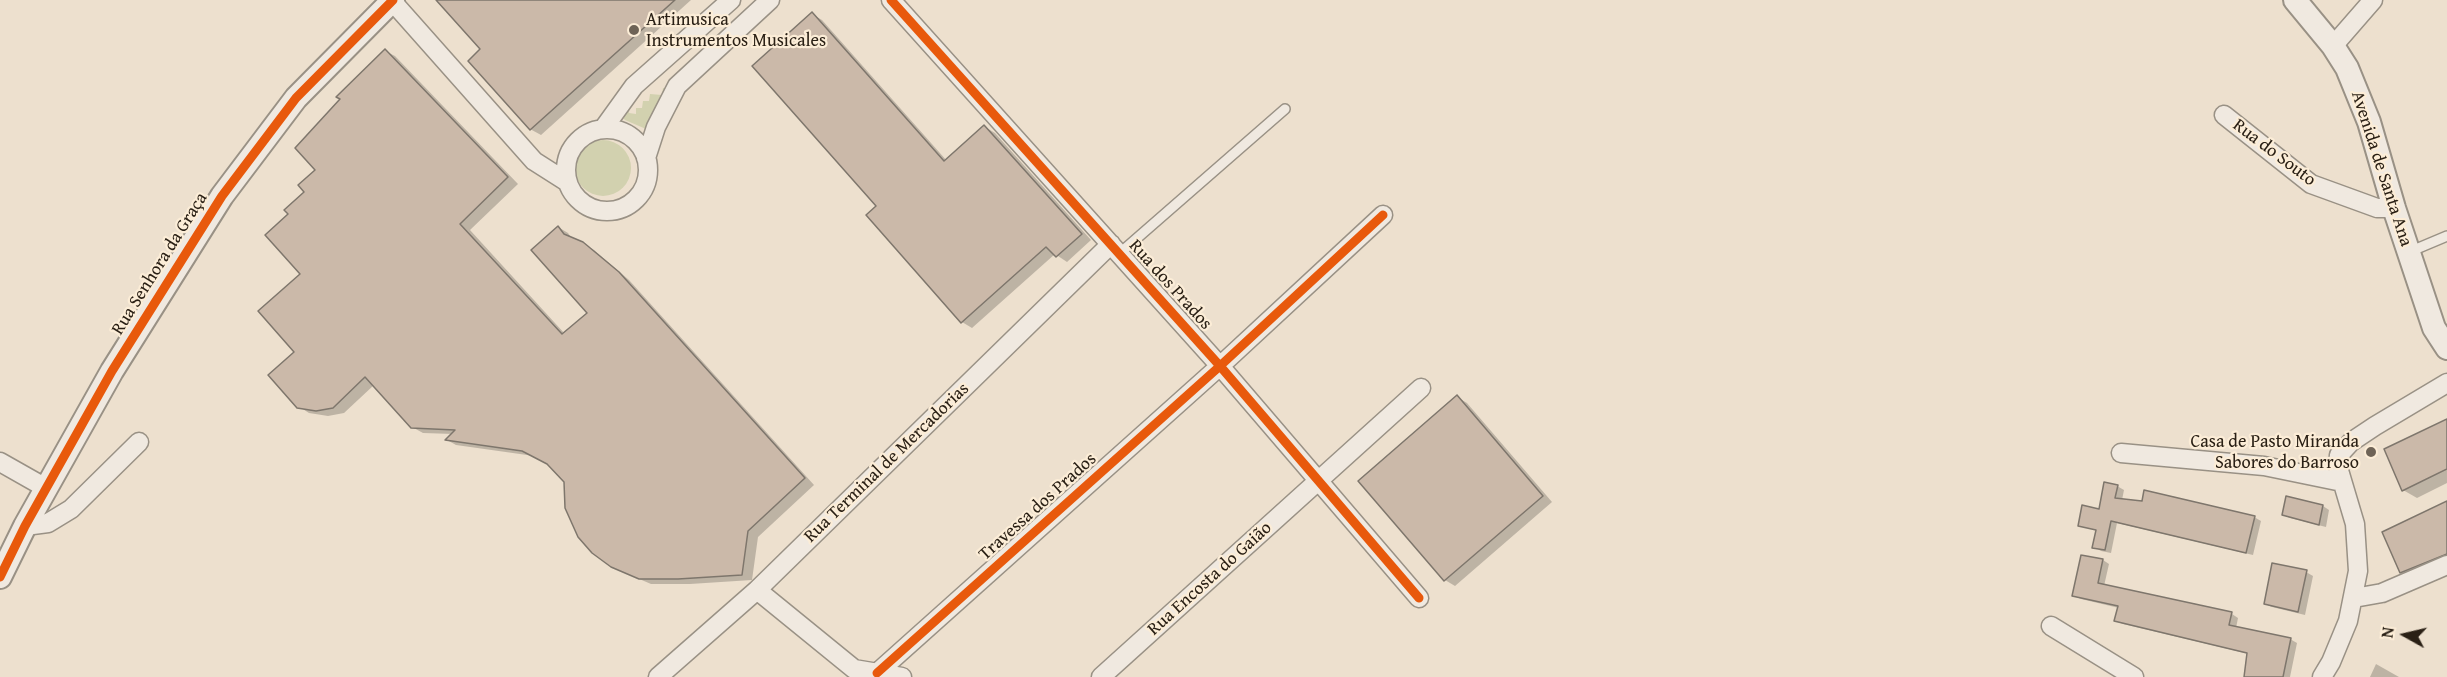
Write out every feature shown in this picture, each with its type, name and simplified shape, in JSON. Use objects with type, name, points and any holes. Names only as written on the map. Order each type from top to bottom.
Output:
[{"type":"street","points":[[603,129],[634,86],[731,0]]},
{"type":"street","points":[[646,158],[656,127],[677,86],[770,0]]},
{"type":"street","name":"Rua dos Prados","points":[[891,0],[1220,366],[1419,598]]},
{"type":"street","name":"Avenida de Santa Ana","points":[[2295,0],[2333,46],[2347,68],[2369,122],[2394,208],[2434,328],[2447,348]]},
{"type":"street","points":[[2333,46],[2373,0]]},
{"type":"street","points":[[392,1],[534,161],[567,182]]},
{"type":"street","name":"Rua Senhora da Graça","points":[[0,577],[46,488],[112,371],[222,196],[296,99],[392,1]]},
{"type":"street","name":"Rua do Souto","points":[[2224,115],[2311,184],[2377,208],[2394,208]]},
{"type":"street","points":[[603,129],[617,130],[640,145],[646,158],[648,171],[643,189],[631,204],[619,210],[606,212],[593,210],[582,204],[573,194],[567,182],[565,170],[573,147],[591,132],[603,129]]},
{"type":"street","name":"Travessa dos Prados","points":[[877,673],[1220,366],[1383,215]]},
{"type":"street","name":"Rua Terminal de Mercadorias","points":[[658,677],[757,590],[1115,248]]},
{"type":"street","points":[[2322,677],[2331,662],[2348,621],[2354,598],[2358,550],[2355,524],[2337,461],[2342,450],[2375,426],[2447,383]]},
{"type":"street","name":"Rua Encosta do Gaião","points":[[1101,677],[1420,388]]},
{"type":"street","points":[[26,526],[48,523],[71,509],[139,442]]},
{"type":"street","points":[[2121,453],[2264,466],[2342,482]]},
{"type":"street","points":[[0,462],[46,488]]},
{"type":"street","points":[[2354,598],[2382,593],[2447,565]]},
{"type":"street","points":[[757,590],[854,669],[902,677]]},
{"type":"street","points":[[2051,626],[2134,677]]},
{"type":"lane","points":[[1115,248],[1285,109]]},
{"type":"lane","points":[[2409,252],[2447,236]]},
{"type":"green space","points":[[663,88],[670,88],[651,127],[646,129],[621,116],[630,102],[629,113],[636,114],[636,108],[642,108],[643,101],[649,101],[650,94],[662,95]]},
{"type":"green space","points":[[603,140],[623,148],[631,168],[623,188],[603,196],[583,188],[575,168],[583,148]]},
{"type":"building","points":[[436,0],[675,0],[530,130],[468,61],[480,49]]},
{"type":"building","points":[[812,12],[944,161],[984,125],[1082,234],[1056,257],[1046,247],[961,323],[866,215],[876,206],[752,66]]},
{"type":"building","points":[[385,49],[508,177],[460,224],[562,334],[587,313],[531,250],[558,226],[564,234],[583,242],[619,272],[805,478],[748,531],[742,575],[639,579],[611,567],[592,553],[578,537],[565,508],[564,482],[547,464],[522,451],[445,440],[455,430],[411,428],[365,377],[333,408],[316,411],[297,408],[268,375],[294,352],[258,311],[300,274],[265,235],[288,214],[284,210],[304,192],[298,185],[315,170],[295,148],[340,99],[336,97]]},
{"type":"building","points":[[1457,395],[1543,496],[1444,581],[1358,481]]},
{"type":"building","points":[[2447,419],[2447,469],[2402,491],[2384,449]]},
{"type":"building","points":[[2104,482],[2118,485],[2115,498],[2142,501],[2144,490],[2255,516],[2246,553],[2111,521],[2105,550],[2092,548],[2096,530],[2078,526],[2082,505],[2099,509]]},
{"type":"building","points":[[2286,496],[2323,505],[2319,525],[2282,515]]},
{"type":"building","points":[[2447,501],[2447,554],[2400,573],[2382,532]]},
{"type":"building","points":[[2081,555],[2103,559],[2098,583],[2232,612],[2229,625],[2291,638],[2283,677],[2244,677],[2247,653],[2114,621],[2118,606],[2072,596]]},
{"type":"building","points":[[2272,563],[2307,570],[2298,612],[2264,604]]},
{"type":"cycle path","points":[[0,577],[25,526],[112,371],[222,196],[296,98],[393,0]]},
{"type":"cycle path","points":[[891,0],[1220,366],[1419,598]]},
{"type":"cycle path","points":[[877,673],[1220,366],[1383,215]]},
{"type":"place","name":"Artimusica Instrumentos Musicales","points":[[634,30]]},
{"type":"place","name":"Casa de Pasto Miranda Sabores do Barroso","points":[[2371,452]]}]
